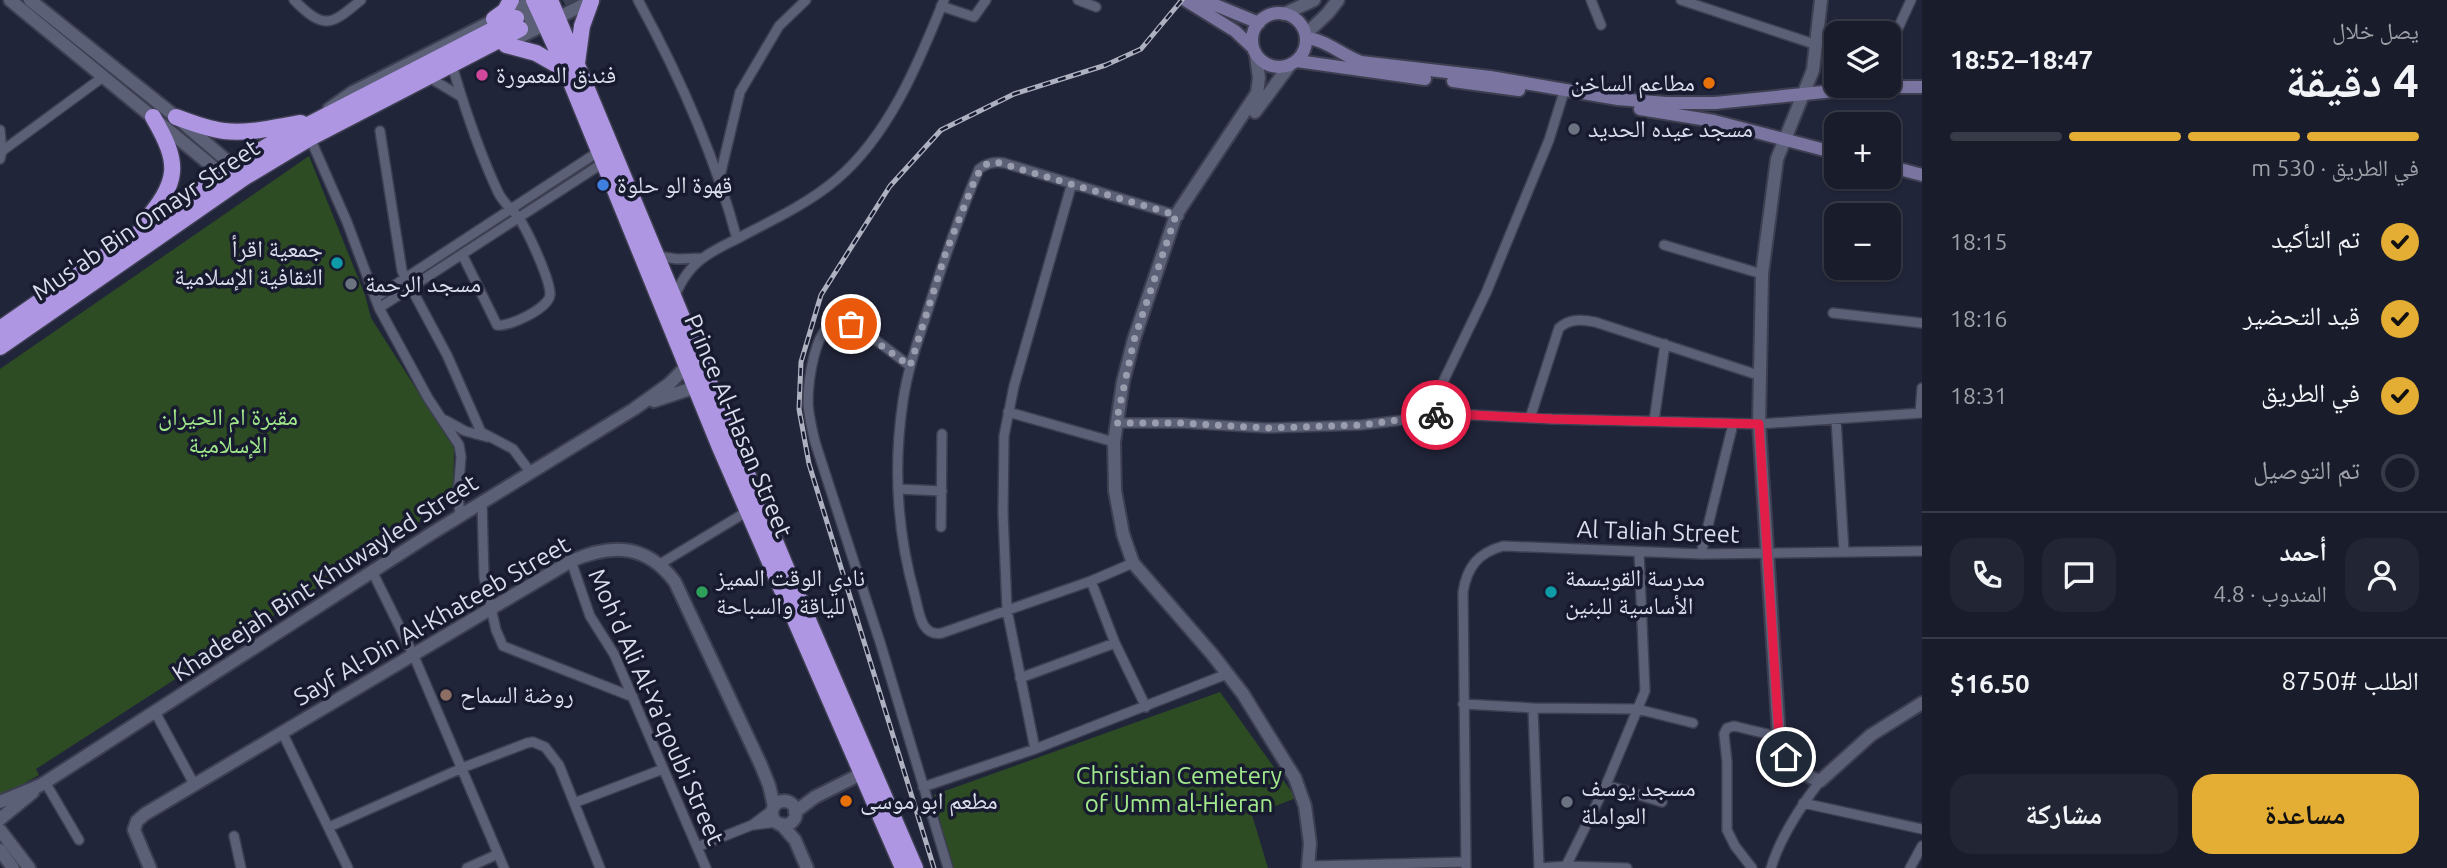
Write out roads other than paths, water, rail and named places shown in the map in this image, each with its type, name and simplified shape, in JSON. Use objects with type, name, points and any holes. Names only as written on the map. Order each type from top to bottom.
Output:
[{"type":"highway","name":"Prince Al-Hasan Street","points":[[534,0],[553,13]]},
{"type":"highway","name":"Prince Al-Hasan Street","points":[[550,0],[601,158],[748,511],[903,868]]},
{"type":"highway","points":[[506,45],[571,67],[592,0]]},
{"type":"highway","points":[[494,19],[505,11],[518,17]]},
{"type":"highway","name":"Mus'ab Bin Omayr Street","points":[[0,329],[126,243],[234,176],[314,128],[518,17]]},
{"type":"highway","name":"Prince Al-Hasan Street","points":[[571,67],[657,256],[802,606],[915,868]]},
{"type":"highway","points":[[126,243],[157,207],[170,182],[173,169],[173,157],[168,144],[153,117]]},
{"type":"highway","points":[[176,117],[225,132],[314,128]]},
{"type":"highway","name":"Mus'ab Bin Omayr Street","points":[[0,347],[234,176]]},
{"type":"main road","points":[[1185,0],[1235,31],[1271,66],[1293,63],[1563,95],[1714,121],[1824,150]]},
{"type":"main road","points":[[1203,0],[1259,23]]},
{"type":"main road","points":[[1254,51],[1254,30],[1259,23],[1266,17],[1284,14],[1300,22],[1306,36],[1303,54],[1293,63]]},
{"type":"main road","points":[[1306,36],[1361,62],[1490,76],[1628,100],[1716,103],[1824,92]]},
{"type":"main road","points":[[1901,87],[1922,87]]},
{"type":"main road","points":[[1714,121],[1709,110],[1716,103]]},
{"type":"main road","points":[[1901,169],[1922,175]]},
{"type":"street","points":[[10,0],[153,117],[234,176]]},
{"type":"street","points":[[293,0],[318,21],[327,22],[340,17],[361,0]]},
{"type":"street","name":"Mus'ab Bin Omayr Street","points":[[314,128],[346,126],[506,45],[518,17],[534,0]]},
{"type":"street","name":"Mus'ab Bin Omayr Street","points":[[518,17],[553,13],[592,0]]},
{"type":"street","points":[[638,0],[719,177],[737,239]]},
{"type":"street","points":[[719,177],[740,92],[779,26],[806,0]]},
{"type":"street","points":[[675,298],[685,276],[703,258],[816,194],[838,178],[860,156],[902,93],[942,3],[974,17],[986,0]]},
{"type":"street","points":[[1078,0],[1096,7]]},
{"type":"street","points":[[1284,14],[1314,0]]},
{"type":"street","points":[[1306,36],[1338,0]]},
{"type":"street","points":[[1591,0],[1601,26]]},
{"type":"street","points":[[1681,0],[1818,45]]},
{"type":"street","points":[[1820,781],[1808,778],[1790,762],[1779,737],[1758,374],[1762,274],[1777,159],[1805,94],[1818,45],[1821,0]]},
{"type":"street","points":[[1901,22],[1911,0]]},
{"type":"street","points":[[35,2],[176,117],[234,176]]},
{"type":"street","name":"Mus'ab Bin Omayr Street","points":[[314,128],[353,92],[494,19]]},
{"type":"street","points":[[1254,51],[1259,78],[1257,93],[1179,216],[1134,340],[1116,423],[1115,491],[1123,534],[1133,563],[1243,694],[1296,778],[1306,806],[1312,848],[1311,867],[1466,865],[1463,704],[1637,709],[1693,723]]},
{"type":"street","points":[[1179,216],[1293,63]]},
{"type":"street","points":[[454,72],[460,96],[492,178],[504,203],[518,217],[527,233],[549,288],[548,302],[509,324],[497,326],[462,254]]},
{"type":"street","points":[[1,155],[103,77]]},
{"type":"street","points":[[435,82],[460,96]]},
{"type":"street","points":[[1427,415],[1486,293],[1549,140],[1563,95]]},
{"type":"street","points":[[314,128],[374,298],[422,388],[460,449],[460,516]]},
{"type":"street","points":[[380,131],[400,263],[406,278],[447,355],[479,429],[513,449],[531,473]]},
{"type":"street","points":[[0,135],[1,155]]},
{"type":"street","points":[[374,298],[510,209],[601,158]]},
{"type":"street","points":[[379,308],[518,217],[601,158]]},
{"type":"street","points":[[1133,563],[1091,581],[942,633],[935,634],[925,628],[906,561],[898,508],[903,401],[910,366],[946,252],[979,169],[996,162],[1179,216]]},
{"type":"street","points":[[1035,749],[1007,610],[1003,513],[1004,436],[1008,412],[1072,183]]},
{"type":"street","points":[[1664,246],[1762,274]]},
{"type":"street","points":[[657,256],[677,259],[703,258]]},
{"type":"street","points":[[1833,313],[1922,323]]},
{"type":"street","points":[[1530,418],[1559,328],[1565,323],[1585,320],[1758,374]]},
{"type":"street","points":[[910,366],[859,328],[843,321],[835,322],[825,328],[816,349],[808,401],[815,442],[866,595],[948,868]]},
{"type":"street","points":[[1654,421],[1665,344]]},
{"type":"street","name":"Khadeejah Bint Khuwayled Street","points":[[0,819],[43,784],[482,502],[634,409],[688,365]]},
{"type":"street","name":"Khadeejah Bint Khuwayled Street","points":[[634,409],[696,387]]},
{"type":"street","points":[[1116,423],[1181,423],[1267,428],[1361,425],[1401,422],[1427,415],[1454,414],[1759,424],[1921,413],[1922,388]]},
{"type":"street","points":[[1008,412],[1114,442]]},
{"type":"street","points":[[441,417],[465,431],[489,437]]},
{"type":"street","points":[[1836,419],[1843,552]]},
{"type":"street","points":[[1701,554],[1733,424]]},
{"type":"street","points":[[941,527],[942,434]]},
{"type":"street","points":[[898,489],[942,491]]},
{"type":"street","points":[[482,502],[483,569],[499,639],[503,646],[633,697]]},
{"type":"street","points":[[748,511],[660,564],[675,582],[807,868]]},
{"type":"street","name":"Al Taliah Street","points":[[1463,704],[1465,579],[1479,556],[1503,546],[1701,554],[1922,551]]},
{"type":"street","name":"Sayf Al-Din Al-Khateeb Street","points":[[146,867],[134,830],[137,821],[145,814],[571,561],[593,553],[622,549],[636,552],[660,564]]},
{"type":"street","points":[[1566,866],[1605,785],[1645,691],[1639,552]]},
{"type":"street","name":"Moh'd Ali Al-Ya'qoubi Street","points":[[571,561],[590,616],[608,644],[633,697],[706,868]]},
{"type":"street","points":[[373,573],[414,654],[504,868]]},
{"type":"street","points":[[1091,581],[1115,643],[1146,708]]},
{"type":"street","points":[[1020,678],[1115,643]]},
{"type":"street","points":[[923,788],[1146,708],[1227,674]]},
{"type":"street","points":[[1771,868],[1803,803],[1820,781],[1871,735],[1922,704]]},
{"type":"street","points":[[1533,708],[1539,868],[1627,868]]},
{"type":"street","points":[[155,712],[194,784]]},
{"type":"street","points":[[1752,868],[1735,846],[1727,830],[1727,762],[1724,734],[1727,728],[1734,726],[1779,737]]},
{"type":"street","points":[[282,732],[348,868]]},
{"type":"street","points":[[329,827],[462,768],[533,742],[550,751],[559,765],[600,868]]},
{"type":"street","points":[[574,803],[663,769]]},
{"type":"street","points":[[697,847],[783,812],[861,774]]},
{"type":"street","points":[[43,784],[79,840]]},
{"type":"street","name":"Khadeejah Bint Khuwayled Street","points":[[0,802],[43,784]]},
{"type":"street","points":[[1605,785],[1662,802]]},
{"type":"street","points":[[1803,803],[1922,829]]},
{"type":"street","points":[[0,830],[29,868]]},
{"type":"street","points":[[234,836],[241,868]]},
{"type":"street","points":[[1910,868],[1922,846]]},
{"type":"street","points":[[0,850],[13,868]]},
{"type":"street","points":[[467,868],[498,854]]},
{"type":"tunnel","points":[[544,16],[575,0]]},
{"type":"railway","points":[[934,868],[809,464],[799,409],[801,362],[821,295],[890,186],[941,130],[1014,94],[1106,65],[1141,49],[1182,0]]},
{"type":"place","name":"فندق المعمورة","points":[[482,75]]},
{"type":"place","name":"مطاعم الساخن","points":[[1709,83]]},
{"type":"place","name":"مسجد عيده الحديد","points":[[1574,129]]},
{"type":"place","name":"قهوة الو حلوة","points":[[603,185]]},
{"type":"place","name":"جمعية اقرأ الثقافية الإسلامية","points":[[337,263]]},
{"type":"place","name":"مسجد الرحمة","points":[[351,284]]},
{"type":"place","name":"نادي الوقت المميز للياقة والسباحة","points":[[702,592]]},
{"type":"place","name":"مدرسة القويسمة الأساسية للبنين","points":[[1551,592]]},
{"type":"place","name":"روضة السماح","points":[[446,695]]},
{"type":"place","name":"مطعم ابو موسى","points":[[846,801]]},
{"type":"place","name":"مسجد يوسف العواملة","points":[[1567,802]]},
{"type":"park label","name":"مقبرة ام الحيران الإسلامية","points":[[228,431]]},
{"type":"park label","name":"Christian Cemetery of Umm al-Hieran","points":[[1179,790]]}]
